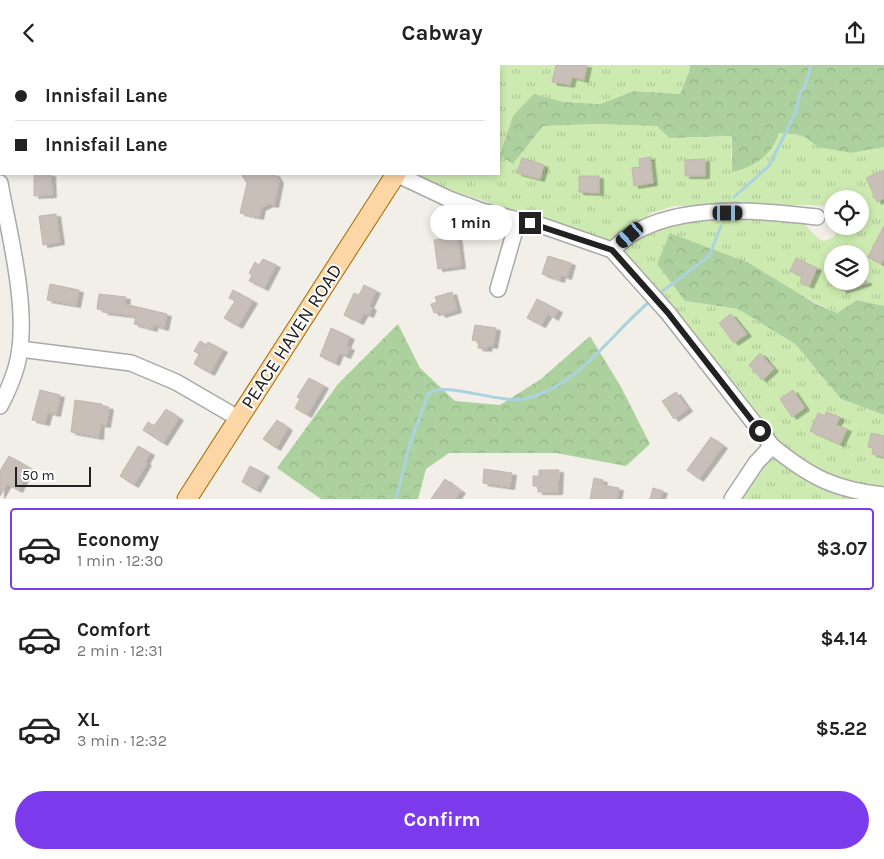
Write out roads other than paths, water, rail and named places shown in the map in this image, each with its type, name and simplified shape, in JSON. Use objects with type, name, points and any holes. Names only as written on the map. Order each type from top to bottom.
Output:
[{"type":"main road","name":"PEACE HAVEN ROAD","points":[[187,499],[395,175]]},
{"type":"street","points":[[398,175],[449,199],[543,226],[612,250],[668,313],[772,446],[793,463],[822,480],[853,492],[884,495]]},
{"type":"street","points":[[0,183],[18,291],[20,349],[14,374],[0,406]]},
{"type":"street","points":[[612,250],[630,235],[662,220],[696,213],[781,212],[817,217]]},
{"type":"street","points":[[498,289],[518,220]]},
{"type":"street","points":[[20,349],[131,363],[176,382],[238,418]]},
{"type":"street","points":[[732,499],[756,463],[772,446]]},
{"type":"waterway","points":[[734,197],[769,166],[795,114],[801,90],[804,90],[811,65]]},
{"type":"waterway","points":[[660,293],[709,256],[721,226]]},
{"type":"waterway","points":[[396,499],[410,444],[428,394],[435,390],[446,390],[514,400],[543,393],[561,384],[576,372],[648,303]]}]
